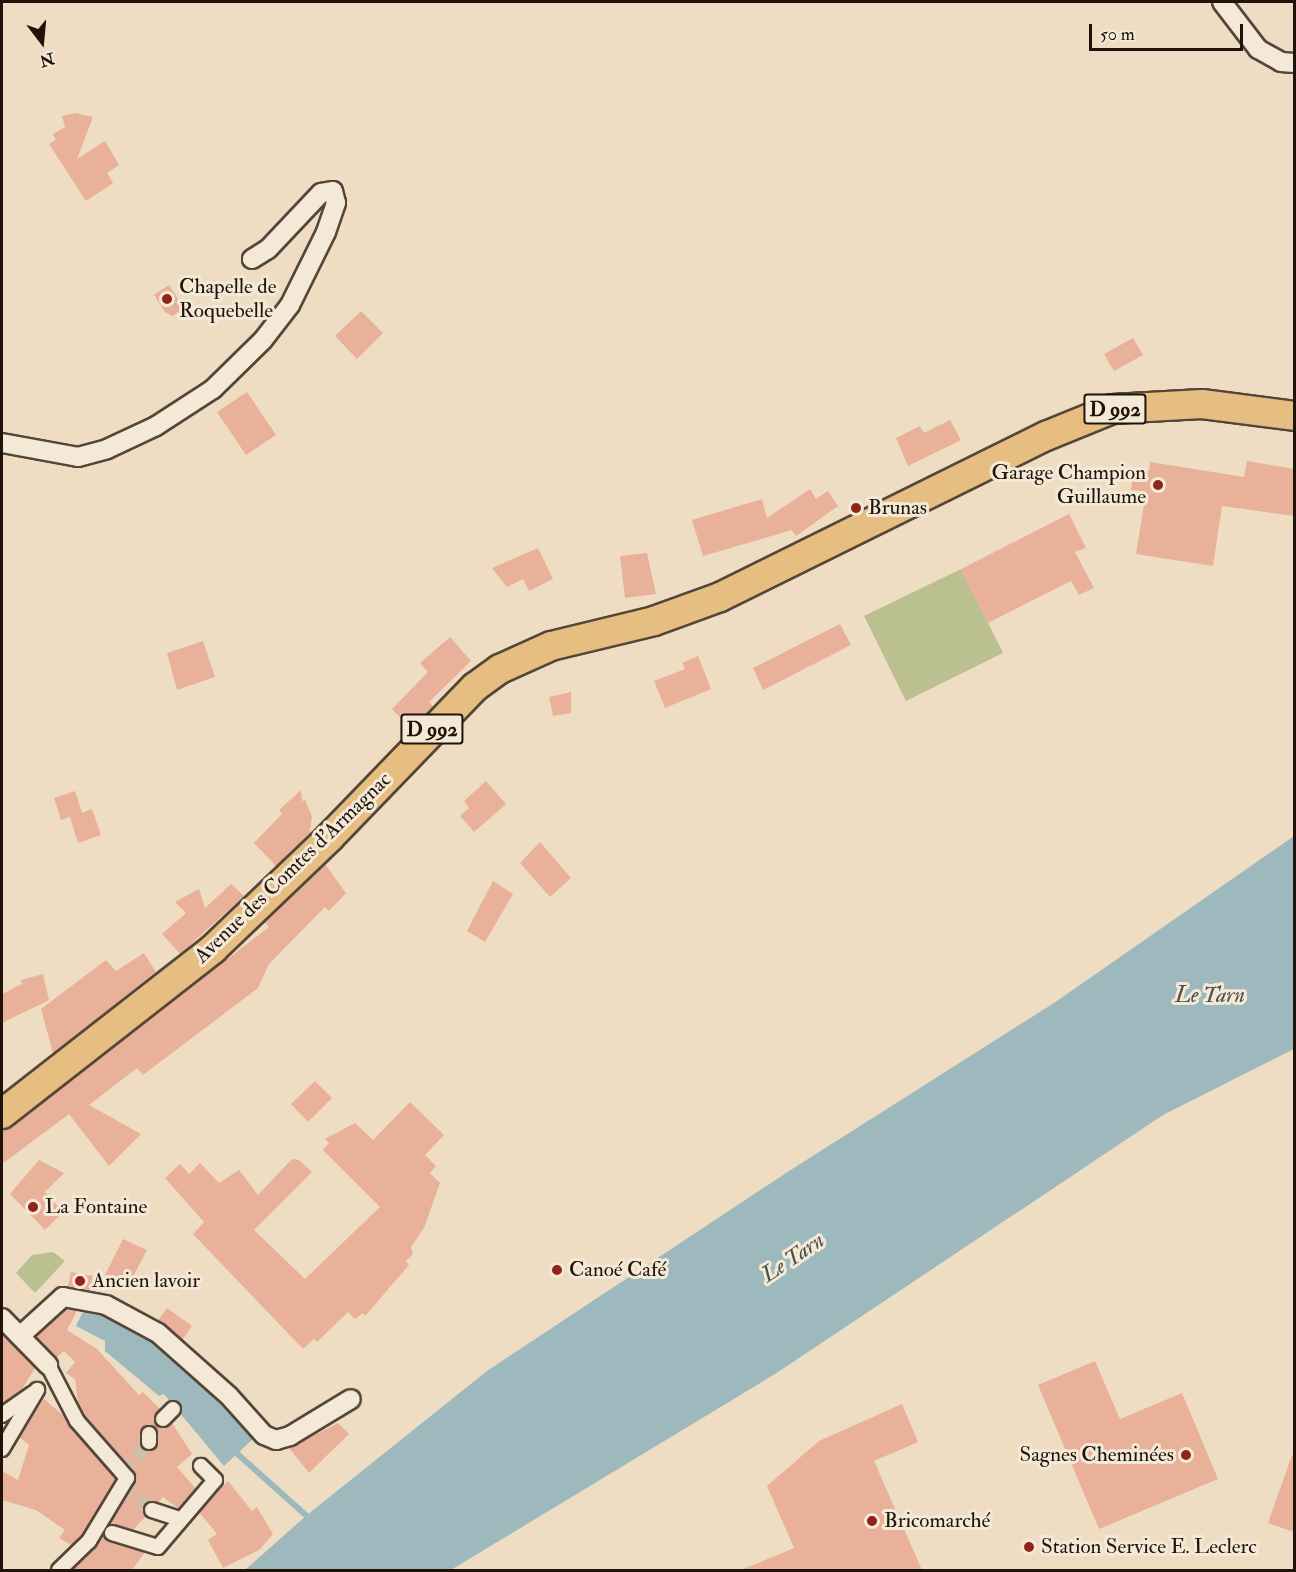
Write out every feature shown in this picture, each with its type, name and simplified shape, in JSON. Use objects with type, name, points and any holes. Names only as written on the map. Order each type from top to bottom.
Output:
[{"type":"main road","name":"Avenue des Comtes d'Armagnac","points":[[2,1114],[213,949],[329,838],[475,687],[500,669],[552,646],[654,621],[711,601],[1046,436],[1112,409],[1202,404],[1294,416]]},
{"type":"street","points":[[1222,2],[1258,49],[1281,62],[1294,63]]},
{"type":"street","points":[[2,443],[29,451],[78,457],[88,455],[156,426],[213,389],[263,340],[290,305],[333,213],[336,203],[333,191],[321,193],[268,249],[252,260]]},
{"type":"street","points":[[20,1336],[63,1297],[106,1305],[158,1334],[229,1396],[264,1435],[276,1440],[290,1436],[351,1399]]},
{"type":"street","points":[[2,1318],[48,1365],[77,1420],[127,1478],[103,1529],[59,1570]]},
{"type":"street","points":[[2,1415],[37,1390],[2,1449]]},
{"type":"street","points":[[103,1529],[158,1547],[179,1519],[215,1480],[201,1466]]},
{"type":"street","points":[[152,1510],[179,1519]]},
{"type":"green space","points":[[961,569],[1003,653],[906,701],[864,616]]},
{"type":"green space","points":[[53,1252],[65,1261],[35,1293],[16,1273],[32,1255]]},
{"type":"water","name":"Le Tarn","points":[[1294,836],[1294,1049],[1163,1115],[775,1374],[451,1570],[245,1570],[307,1515],[487,1371],[789,1171],[1054,1003]]},
{"type":"water","points":[[85,1307],[147,1331],[254,1438],[224,1466],[164,1394],[159,1396],[105,1351],[105,1341],[76,1326]]},
{"type":"building","points":[[75,113],[93,117],[77,159],[105,141],[119,165],[107,173],[113,183],[86,201],[49,144],[56,140],[53,134],[65,127],[62,116]]},
{"type":"building","name":"Chapelle de Roquebelle","points":[[169,285],[181,304],[181,310],[173,316],[165,312],[154,295]]},
{"type":"building","points":[[361,311],[383,333],[357,359],[335,336]]},
{"type":"building","points":[[1133,338],[1143,355],[1114,371],[1104,354]]},
{"type":"building","points":[[247,392],[276,435],[246,455],[217,412]]},
{"type":"building","points":[[950,420],[961,440],[908,466],[896,438],[920,426],[924,433]]},
{"type":"building","points":[[1247,461],[1294,469],[1294,516],[1222,506],[1213,566],[1136,554],[1146,492],[1131,490],[1134,469],[1149,471],[1150,462],[1244,477]]},
{"type":"building","points":[[810,489],[816,499],[828,491],[838,506],[796,536],[792,530],[703,556],[692,520],[762,499],[767,518]]},
{"type":"building","points":[[1069,514],[1086,548],[1075,552],[1094,588],[1079,595],[1071,581],[988,623],[961,569]]},
{"type":"building","points":[[538,548],[553,579],[529,591],[523,579],[507,587],[492,568]]},
{"type":"building","points":[[647,553],[656,594],[625,598],[620,556]]},
{"type":"building","points":[[840,624],[851,645],[763,690],[753,668]]},
{"type":"building","points":[[450,637],[471,661],[429,702],[433,706],[411,729],[392,709],[428,672],[420,663]]},
{"type":"building","points":[[203,641],[215,677],[177,690],[167,653]]},
{"type":"building","points":[[698,656],[711,689],[665,708],[654,681],[685,669],[682,663]]},
{"type":"building","points":[[571,692],[571,713],[553,716],[549,697]]},
{"type":"building","points":[[486,781],[506,804],[474,832],[460,816],[469,808],[464,801]]},
{"type":"building","points":[[301,790],[302,801],[305,800],[312,816],[310,833],[276,866],[254,843],[282,814],[279,810]]},
{"type":"building","points":[[75,791],[82,813],[92,809],[101,835],[78,843],[70,817],[61,820],[54,798]]},
{"type":"building","points":[[540,842],[571,878],[550,897],[520,863]]},
{"type":"building","points":[[325,864],[346,893],[329,911],[325,907],[269,964],[258,988],[143,1075],[137,1068],[89,1105],[141,1134],[109,1166],[69,1114],[2,1164],[2,1132],[269,927],[265,922]]},
{"type":"building","points":[[493,881],[513,894],[485,942],[467,931]]},
{"type":"building","points":[[231,884],[244,896],[180,954],[162,934],[186,913],[175,902],[199,889],[205,908]]},
{"type":"building","points":[[144,953],[156,972],[53,1053],[41,1009],[106,960],[116,971]]},
{"type":"building","points":[[43,974],[49,1000],[2,1023],[2,994],[22,984],[21,980]]},
{"type":"building","points":[[315,1081],[332,1098],[308,1122],[291,1104]]},
{"type":"building","points":[[410,1102],[444,1135],[425,1155],[436,1166],[430,1173],[440,1183],[424,1228],[411,1247],[413,1254],[406,1261],[409,1265],[365,1316],[363,1313],[355,1319],[348,1312],[317,1342],[314,1339],[303,1349],[193,1234],[204,1222],[165,1178],[180,1164],[189,1174],[200,1163],[219,1183],[239,1170],[258,1195],[292,1159],[299,1160],[312,1172],[254,1230],[305,1279],[380,1207],[323,1150],[329,1143],[325,1139],[355,1123],[373,1140]]},
{"type":"building","points":[[39,1160],[64,1173],[45,1192],[63,1212],[45,1230],[10,1194]]},
{"type":"building","points":[[123,1239],[147,1250],[133,1277],[115,1280],[105,1275]]},
{"type":"building","name":"Ancien lavoir","points":[[71,1272],[93,1276],[90,1290],[68,1286]]},
{"type":"building","points":[[167,1308],[192,1326],[182,1340],[158,1320]]},
{"type":"building","points":[[66,1309],[77,1311],[67,1330],[97,1349],[139,1395],[143,1392],[160,1409],[154,1417],[156,1425],[165,1428],[172,1423],[192,1454],[177,1467],[196,1489],[179,1509],[163,1497],[158,1503],[147,1503],[146,1516],[133,1530],[110,1524],[135,1483],[134,1473],[84,1416],[78,1403],[75,1379],[66,1373],[75,1362],[64,1351],[56,1358],[36,1337]],"holes":[[[150,1425],[157,1430],[158,1442],[148,1451],[141,1446],[140,1434]]]},
{"type":"building","points":[[2,1334],[35,1368],[22,1389],[2,1404]]},
{"type":"building","points":[[1095,1361],[1120,1419],[1182,1393],[1218,1479],[1099,1529],[1038,1385]]},
{"type":"building","points":[[44,1399],[64,1416],[116,1479],[82,1535],[71,1545],[59,1538],[65,1530],[36,1510],[2,1500],[2,1471],[18,1480],[29,1445],[19,1437]]},
{"type":"building","points":[[902,1404],[918,1442],[874,1461],[922,1570],[741,1570],[794,1548],[767,1486],[819,1441]]},
{"type":"building","points":[[338,1423],[349,1434],[309,1473],[289,1448]]},
{"type":"building","points":[[1292,1455],[1294,1456],[1294,1532],[1268,1523]]},
{"type":"building","points":[[228,1481],[252,1511],[257,1507],[273,1534],[259,1550],[223,1568],[208,1540],[217,1534],[199,1512]]},
{"type":"building","points":[[103,1535],[109,1542],[145,1552],[132,1570],[71,1570]]},
{"type":"waterway","points":[[232,1449],[311,1520]]},
{"type":"tunnel","points":[[122,1473],[149,1442]]},
{"type":"tunnel","points":[[122,1485],[152,1510]]},
{"type":"place","name":"Chapelle de Roquebelle","points":[[167,299]]},
{"type":"place","name":"Garage Champion Guillaume","points":[[1158,485]]},
{"type":"place","name":"Brunas","points":[[856,508]]},
{"type":"place","name":"La Fontaine","points":[[33,1207]]},
{"type":"place","name":"Canoé Café","points":[[557,1270]]},
{"type":"place","name":"Ancien lavoir","points":[[80,1281]]},
{"type":"place","name":"Sagnes Cheminées","points":[[1186,1455]]},
{"type":"place","name":"Bricomarché","points":[[872,1521]]},
{"type":"place","name":"Station Service E. Leclerc","points":[[1029,1547]]}]
